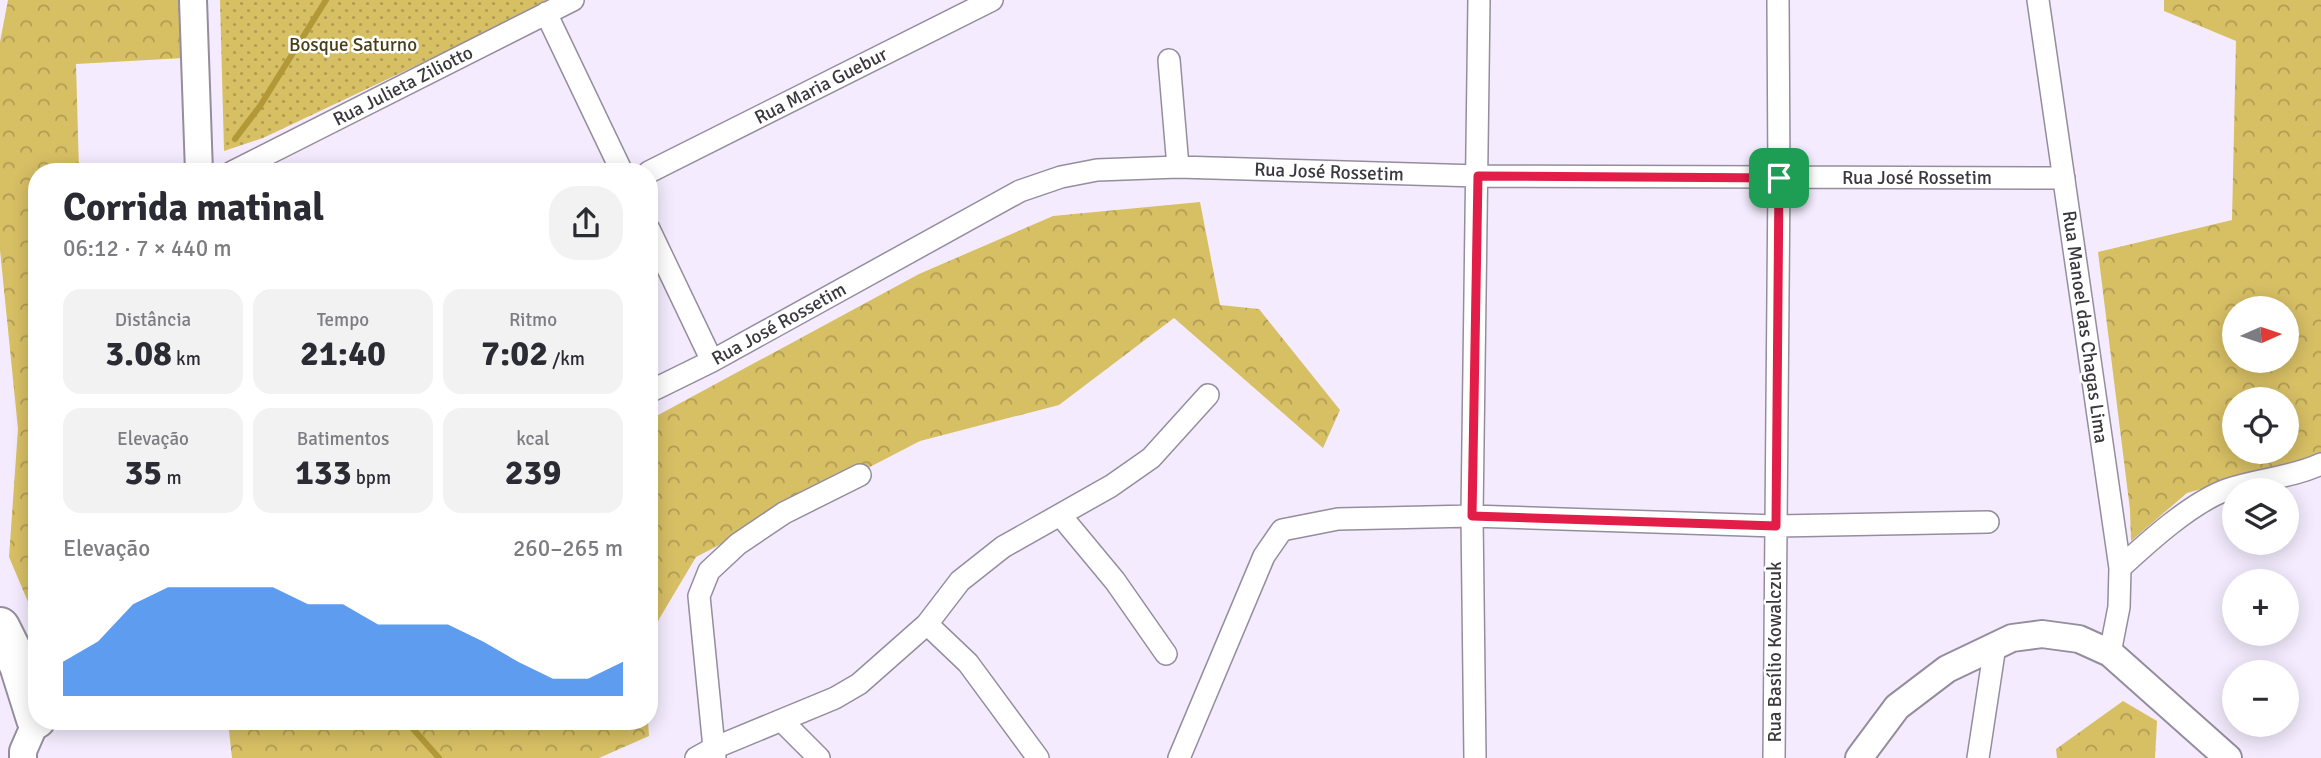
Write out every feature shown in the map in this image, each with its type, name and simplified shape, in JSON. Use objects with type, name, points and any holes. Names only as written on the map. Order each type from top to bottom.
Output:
[{"type":"highway","points":[[0,627],[28,667]]},
{"type":"street","points":[[193,0],[199,163]]},
{"type":"street","name":"Rua Julieta Ziliotto","points":[[250,163],[573,0]]},
{"type":"street","name":"Rua Maria Guebur","points":[[658,167],[992,0]]},
{"type":"street","points":[[1475,758],[1472,516],[1479,0]]},
{"type":"street","name":"Rua Basílio Kowalczuk","points":[[1774,758],[1778,0]]},
{"type":"street","name":"Rua Manoel das Chagas Lima","points":[[2038,0],[2120,568],[2119,607],[2110,653]]},
{"type":"street","points":[[546,13],[618,163]]},
{"type":"street","points":[[1170,60],[1178,167]]},
{"type":"street","name":"Rua José Rossetim","points":[[658,388],[712,361],[1020,191],[1061,177],[1097,170],[1178,167],[1478,176],[2064,178]]},
{"type":"street","points":[[658,248],[712,361]]},
{"type":"street","points":[[860,475],[784,513],[738,544],[709,571],[699,596],[708,755],[835,698],[859,684],[927,624],[960,581],[1003,547],[1111,486],[1151,458],[1208,395]]},
{"type":"street","points":[[2120,568],[2147,543],[2203,500],[2228,489],[2307,471],[2321,464]]},
{"type":"street","points":[[1061,516],[1115,581],[1166,654]]},
{"type":"street","points":[[1180,758],[1264,556],[1282,530],[1338,519],[1472,516],[1776,526],[1988,522]]},
{"type":"street","points":[[927,624],[968,663],[1038,758]]},
{"type":"street","points":[[1859,758],[1897,706],[1947,669],[2012,638],[2042,634],[2079,639],[2110,653],[2228,758]]},
{"type":"street","points":[[1978,758],[1995,646]]},
{"type":"street","points":[[782,721],[819,758]]},
{"type":"street","points":[[23,758],[32,730]]},
{"type":"green space","points":[[8,0],[184,0],[184,58],[76,64],[79,163],[28,163],[28,602],[9,557],[18,429],[0,250],[0,42]]},
{"type":"green space","name":"Bosque Saturno","points":[[220,0],[555,0],[263,138],[224,151]]},
{"type":"green space","points":[[2164,0],[2321,0],[2321,454],[2299,460],[2299,387],[2222,387],[2222,464],[2287,464],[2239,478],[2222,478],[2222,483],[2187,493],[2131,541],[2130,510],[2098,252],[2232,220],[2236,41],[2164,11]]},
{"type":"green space","points":[[1200,202],[1220,305],[1259,309],[1340,410],[1323,448],[1174,318],[1059,405],[920,441],[696,557],[658,621],[658,415],[919,274],[1053,216]]},
{"type":"green space","points":[[2123,701],[2157,721],[2155,758],[2057,758],[2056,749]]},
{"type":"green space","points":[[229,730],[649,730],[649,736],[599,758],[232,758]]},
{"type":"waterway","points":[[235,139],[260,106],[326,0]]},
{"type":"waterway","points":[[414,730],[439,758]]},
{"type":"route","points":[[1478,176],[1779,178],[1776,526],[1472,516],[1478,176]]}]
